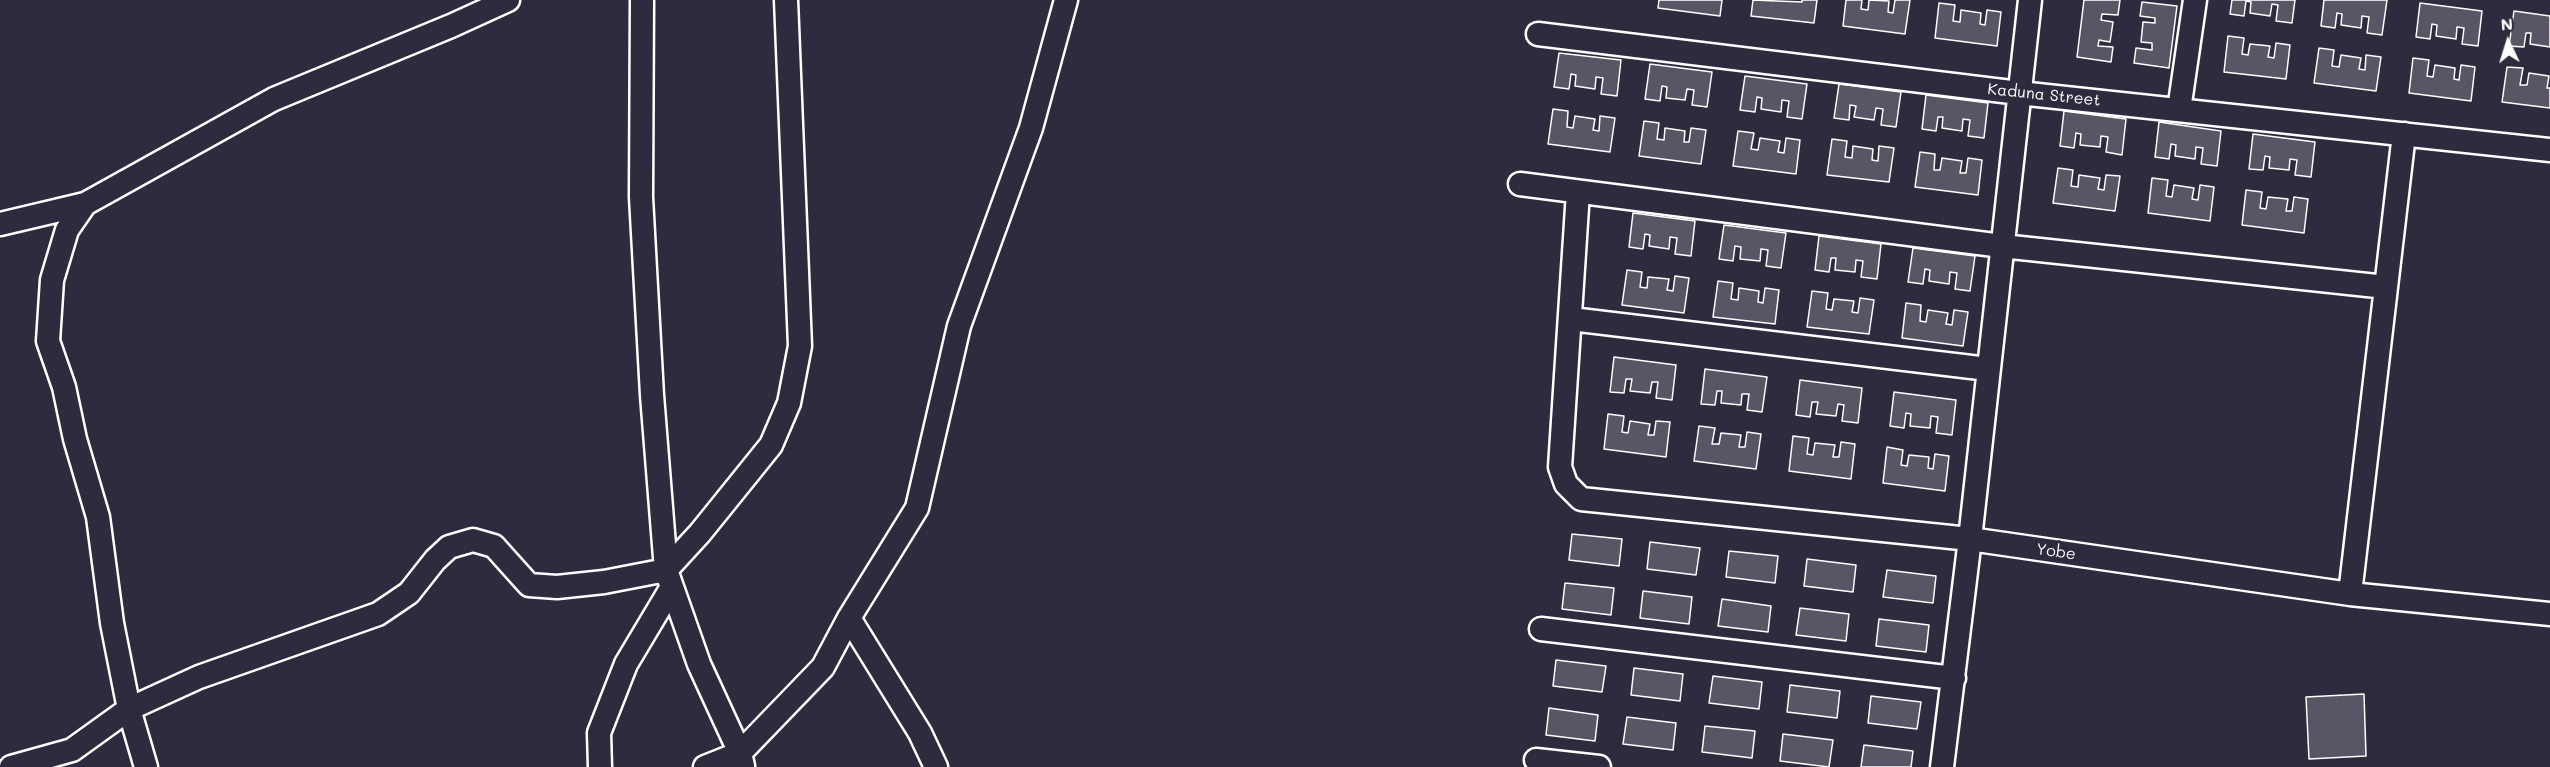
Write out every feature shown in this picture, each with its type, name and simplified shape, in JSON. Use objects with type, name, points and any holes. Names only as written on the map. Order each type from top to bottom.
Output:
[{"type":"street","points":[[0,224],[85,204],[274,99],[508,0]]},
{"type":"street","points":[[642,0],[641,197],[652,395],[669,579],[699,664],[741,760]]},
{"type":"street","points":[[600,767],[599,733],[626,664],[669,579],[700,533],[771,445],[789,403],[800,346],[786,0]]},
{"type":"street","points":[[705,767],[741,760],[823,667],[849,618],[917,508],[959,326],[1031,128],[1066,0]]},
{"type":"street","points":[[1942,767],[1971,539],[2030,0]]},
{"type":"street","points":[[2179,110],[2195,0]]},
{"type":"street","name":"Kaduna Street","points":[[1538,34],[2019,93],[2550,150]]},
{"type":"street","points":[[2350,594],[2404,134]]},
{"type":"street","points":[[1520,184],[2002,246],[2386,287]]},
{"type":"street","points":[[1578,192],[1571,319],[1988,369]]},
{"type":"street","points":[[85,204],[67,230],[52,280],[48,341],[64,387],[75,439],[98,517],[112,623],[129,709],[146,767]]},
{"type":"street","name":"Yobe","points":[[1571,319],[1560,467],[1566,484],[1581,499],[1971,539],[2350,594],[2550,614]]},
{"type":"street","points":[[11,767],[72,750],[129,709],[199,677],[378,614],[409,593],[435,560],[449,547],[473,540],[494,546],[529,585],[557,587],[669,579]]},
{"type":"street","points":[[849,618],[920,734],[936,767]]},
{"type":"street","points":[[1541,628],[1954,678]]},
{"type":"street","points":[[1536,760],[1599,767]]},
{"type":"building","points":[[1659,0],[1722,0],[1720,16],[1658,8]]},
{"type":"building","points":[[1753,0],[1802,2],[1802,0],[1817,0],[1814,23],[1751,16]]},
{"type":"building","points":[[1846,0],[1862,0],[1861,9],[1868,10],[1869,0],[1889,1],[1888,12],[1893,13],[1895,0],[1910,0],[1905,34],[1843,26]]},
{"type":"building","points":[[2084,0],[2120,0],[2118,15],[2102,14],[2101,20],[2113,22],[2110,42],[2099,40],[2098,46],[2113,47],[2111,62],[2077,57]]},
{"type":"building","points":[[2232,0],[2295,0],[2292,23],[2276,21],[2278,5],[2272,4],[2270,16],[2250,13],[2251,2],[2246,1],[2244,16],[2230,14]]},
{"type":"building","points":[[2324,0],[2387,0],[2382,35],[2367,33],[2369,17],[2362,16],[2361,28],[2341,25],[2342,14],[2337,13],[2335,28],[2321,26]]},
{"type":"building","points":[[2142,2],[2177,6],[2169,68],[2134,63],[2136,48],[2152,50],[2152,43],[2141,42],[2143,22],[2155,23],[2155,18],[2140,16]]},
{"type":"building","points":[[1939,3],[1955,5],[1953,21],[1960,22],[1961,10],[1981,13],[1980,24],[1985,25],[1987,10],[2001,12],[1997,46],[1935,38]]},
{"type":"building","points":[[2420,3],[2482,11],[2478,46],[2462,44],[2464,28],[2457,27],[2456,39],[2436,36],[2437,25],[2432,24],[2430,39],[2416,37]]},
{"type":"building","points":[[2514,11],[2550,16],[2550,47],[2530,44],[2531,33],[2526,33],[2524,47],[2509,46]]},
{"type":"building","points":[[2228,36],[2244,38],[2242,54],[2248,55],[2250,44],[2270,46],[2268,57],[2274,58],[2276,43],[2290,45],[2286,79],[2224,72]]},
{"type":"building","points":[[2319,48],[2334,50],[2332,66],[2339,67],[2341,55],[2361,58],[2359,69],[2365,70],[2366,55],[2381,57],[2376,91],[2314,83]]},
{"type":"building","points":[[1559,53],[1621,60],[1617,96],[1601,94],[1603,78],[1596,77],[1595,89],[1575,86],[1576,75],[1571,74],[1569,89],[1554,87]]},
{"type":"building","points":[[2413,58],[2429,60],[2427,76],[2433,77],[2435,65],[2455,68],[2454,79],[2459,80],[2461,65],[2475,67],[2471,101],[2409,93]]},
{"type":"building","points":[[1650,64],[1712,72],[1707,107],[1692,105],[1694,90],[1687,89],[1685,100],[1666,98],[1667,87],[1662,86],[1660,101],[1645,99]]},
{"type":"building","points":[[2507,67],[2523,68],[2520,85],[2527,85],[2529,73],[2549,76],[2547,88],[2550,88],[2550,108],[2502,102]]},
{"type":"building","points":[[1745,76],[1807,84],[1802,119],[1787,117],[1789,101],[1782,100],[1781,112],[1761,109],[1762,98],[1757,97],[1755,112],[1740,110]]},
{"type":"building","points":[[1839,84],[1901,92],[1896,127],[1881,125],[1883,109],[1876,108],[1874,120],[1854,117],[1856,106],[1850,105],[1849,120],[1834,118]]},
{"type":"building","points":[[1926,95],[1988,103],[1984,138],[1968,136],[1970,120],[1963,119],[1962,131],[1942,128],[1943,117],[1938,117],[1936,131],[1922,129]]},
{"type":"building","points":[[1553,109],[1568,111],[1567,127],[1573,128],[1575,116],[1595,119],[1593,130],[1599,131],[1600,116],[1615,118],[1610,152],[1548,144]]},
{"type":"building","points":[[2064,111],[2126,119],[2122,155],[2106,152],[2108,137],[2101,136],[2100,147],[2080,145],[2081,134],[2076,133],[2074,148],[2060,146]]},
{"type":"building","points":[[1644,121],[1659,123],[1657,139],[1664,140],[1665,128],[1685,131],[1684,142],[1689,142],[1691,128],[1706,130],[1701,164],[1639,156]]},
{"type":"building","points":[[2159,122],[2221,131],[2217,166],[2201,164],[2203,148],[2196,147],[2195,159],[2175,156],[2176,145],[2171,144],[2169,159],[2155,157]]},
{"type":"building","points":[[1738,131],[1754,133],[1751,149],[1758,150],[1760,138],[1780,141],[1778,152],[1784,153],[1786,138],[1800,140],[1796,174],[1733,166]]},
{"type":"building","points":[[2253,134],[2315,142],[2311,177],[2295,175],[2297,160],[2290,159],[2289,170],[2269,168],[2270,157],[2265,156],[2263,170],[2249,169]]},
{"type":"building","points":[[1832,139],[1847,141],[1845,157],[1852,158],[1853,146],[1873,149],[1872,160],[1878,161],[1879,146],[1894,148],[1889,182],[1827,175]]},
{"type":"building","points":[[1920,152],[1935,154],[1934,170],[1940,170],[1942,158],[1962,161],[1960,173],[1966,173],[1968,158],[1982,160],[1978,195],[1915,187]]},
{"type":"building","points":[[2058,168],[2073,170],[2071,186],[2078,187],[2079,175],[2100,178],[2098,189],[2104,190],[2106,175],[2120,176],[2115,211],[2053,203]]},
{"type":"building","points":[[2152,178],[2168,180],[2166,196],[2172,197],[2174,185],[2194,188],[2192,199],[2198,200],[2200,185],[2214,187],[2210,221],[2148,213]]},
{"type":"building","points":[[2246,190],[2262,192],[2260,208],[2266,209],[2268,197],[2288,199],[2286,211],[2292,211],[2294,197],[2308,199],[2304,233],[2242,225]]},
{"type":"building","points":[[1633,213],[1695,221],[1691,256],[1675,254],[1677,238],[1670,237],[1669,249],[1649,246],[1650,235],[1645,234],[1643,249],[1629,247]]},
{"type":"building","points":[[1724,225],[1786,233],[1781,268],[1766,266],[1768,250],[1761,249],[1760,261],[1740,259],[1741,247],[1735,246],[1733,261],[1719,259]]},
{"type":"building","points":[[1819,236],[1881,244],[1877,279],[1861,277],[1863,261],[1856,260],[1855,272],[1835,270],[1836,258],[1831,258],[1829,272],[1815,270]]},
{"type":"building","points":[[1913,248],[1975,256],[1970,291],[1955,289],[1957,273],[1950,272],[1949,284],[1929,281],[1930,270],[1925,269],[1923,284],[1908,282]]},
{"type":"building","points":[[1627,270],[1642,272],[1640,287],[1647,288],[1648,277],[1669,279],[1667,290],[1673,291],[1675,276],[1689,278],[1684,313],[1622,305]]},
{"type":"building","points":[[1718,281],[1733,283],[1731,299],[1738,300],[1739,288],[1759,291],[1758,302],[1763,303],[1765,288],[1779,290],[1775,324],[1713,317]]},
{"type":"building","points":[[1812,291],[1828,293],[1826,309],[1832,310],[1834,299],[1854,301],[1852,312],[1858,313],[1860,298],[1874,300],[1869,334],[1807,327]]},
{"type":"building","points":[[1906,303],[1921,305],[1920,321],[1926,322],[1928,310],[1948,313],[1946,324],[1952,325],[1954,310],[1968,312],[1963,346],[1902,338]]},
{"type":"building","points":[[1614,357],[1676,365],[1672,400],[1656,398],[1658,382],[1652,382],[1650,393],[1630,391],[1632,379],[1626,379],[1624,393],[1610,392]]},
{"type":"building","points":[[1705,369],[1767,377],[1762,412],[1747,410],[1749,394],[1742,394],[1741,405],[1721,403],[1722,391],[1717,391],[1715,405],[1701,404]]},
{"type":"building","points":[[1800,380],[1862,388],[1858,423],[1842,421],[1844,405],[1838,404],[1836,416],[1816,414],[1818,402],[1812,402],[1810,417],[1796,415]]},
{"type":"building","points":[[1894,392],[1956,400],[1952,435],[1936,433],[1938,417],[1931,416],[1930,428],[1910,426],[1911,414],[1906,413],[1904,428],[1890,426]]},
{"type":"building","points":[[1608,414],[1624,416],[1622,432],[1628,433],[1630,421],[1650,424],[1648,435],[1654,435],[1656,421],[1670,422],[1666,457],[1604,449]]},
{"type":"building","points":[[1699,426],[1715,428],[1712,444],[1719,444],[1721,433],[1741,435],[1739,447],[1745,447],[1747,432],[1761,434],[1756,469],[1694,461]]},
{"type":"building","points":[[1793,436],[1809,438],[1807,454],[1813,455],[1815,443],[1835,445],[1833,457],[1839,457],[1841,442],[1855,444],[1851,479],[1789,471]]},
{"type":"building","points":[[1887,447],[1903,450],[1901,465],[1907,466],[1909,455],[1929,457],[1928,468],[1933,469],[1935,454],[1949,456],[1945,491],[1883,483]]},
{"type":"building","points":[[1572,534],[1622,539],[1619,566],[1569,560]]},
{"type":"building","points":[[1650,542],[1700,548],[1696,575],[1647,569]]},
{"type":"building","points":[[1729,551],[1778,556],[1775,583],[1726,577]]},
{"type":"building","points":[[1807,559],[1856,565],[1853,592],[1804,586]]},
{"type":"building","points":[[1887,570],[1936,576],[1933,603],[1883,597]]},
{"type":"building","points":[[1565,583],[1614,588],[1611,615],[1562,609]]},
{"type":"building","points":[[1643,591],[1692,597],[1689,624],[1640,618]]},
{"type":"building","points":[[1722,599],[1771,606],[1768,632],[1718,626]]},
{"type":"building","points":[[1800,608],[1849,614],[1846,641],[1796,635]]},
{"type":"building","points":[[1879,619],[1929,625],[1926,652],[1876,646]]},
{"type":"building","points":[[1556,660],[1606,666],[1602,692],[1553,686]]},
{"type":"building","points":[[1634,668],[1683,674],[1680,701],[1631,695]]},
{"type":"building","points":[[1713,676],[1762,682],[1759,709],[1709,703]]},
{"type":"building","points":[[1790,685],[1840,691],[1837,718],[1787,712]]},
{"type":"building","points":[[2364,694],[2366,756],[2309,759],[2306,697]]},
{"type":"building","points":[[1871,696],[1921,702],[1917,729],[1868,723]]},
{"type":"building","points":[[1549,708],[1598,715],[1595,741],[1546,735]]},
{"type":"building","points":[[1627,717],[1676,723],[1673,750],[1623,744]]},
{"type":"building","points":[[1705,726],[1755,731],[1752,758],[1702,752]]},
{"type":"building","points":[[1783,734],[1833,740],[1829,767],[1780,761]]},
{"type":"building","points":[[1864,745],[1913,751],[1911,767],[1861,767]]}]
